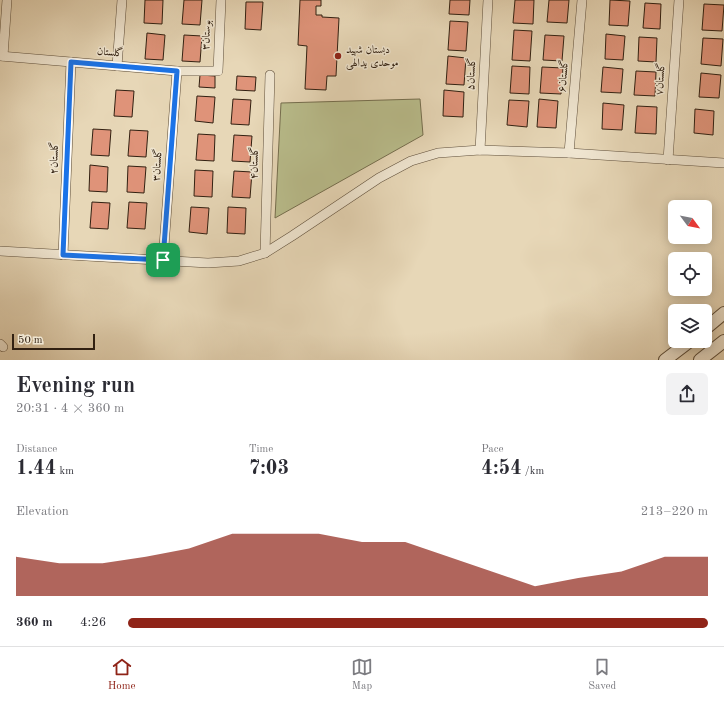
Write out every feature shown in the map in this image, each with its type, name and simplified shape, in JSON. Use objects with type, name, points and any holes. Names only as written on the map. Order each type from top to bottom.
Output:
[{"type":"street","points":[[1,56],[7,0]]},
{"type":"street","points":[[118,66],[122,0]]},
{"type":"street","name":"بوستان۳","points":[[218,71],[221,0]]},
{"type":"street","name":"گلستان۵","points":[[480,150],[488,0]]},
{"type":"street","name":"گلستان۶","points":[[569,153],[582,0]]},
{"type":"street","name":"گلستان۷","points":[[668,160],[679,0]]},
{"type":"street","name":"گلستان","points":[[1,56],[177,71],[218,71]]},
{"type":"street","name":"گلستان۲","points":[[63,255],[71,62]]},
{"type":"street","name":"گلستان۳","points":[[163,260],[177,71]]},
{"type":"street","name":"گلستان۴","points":[[265,253],[270,75]]},
{"type":"street","points":[[0,251],[208,263],[239,261],[265,253],[379,178],[411,160],[438,153],[480,150],[569,153],[724,164]]},
{"type":"street","points":[[712,323],[724,313]]},
{"type":"street","points":[[700,360],[724,341]]},
{"type":"street","points":[[665,360],[681,348]]},
{"type":"green space","points":[[420,99],[423,135],[275,218],[281,103]]},
{"type":"building","points":[[145,0],[163,0],[162,24],[144,23]]},
{"type":"building","points":[[184,0],[202,0],[200,25],[182,24]]},
{"type":"building","points":[[300,0],[321,0],[321,6],[316,6],[316,15],[322,15],[322,17],[339,18],[336,76],[327,76],[326,90],[305,89],[307,46],[298,45]]},
{"type":"building","points":[[450,0],[470,0],[469,15],[449,14]]},
{"type":"building","points":[[515,0],[534,0],[533,24],[513,23]]},
{"type":"building","points":[[549,0],[569,0],[567,23],[547,22]]},
{"type":"building","points":[[610,0],[630,1],[628,26],[609,25]]},
{"type":"building","points":[[246,2],[263,2],[261,30],[245,29]]},
{"type":"building","points":[[645,3],[661,4],[660,29],[643,28]]},
{"type":"building","points":[[704,4],[724,5],[722,31],[702,30]]},
{"type":"building","points":[[450,21],[468,22],[466,51],[448,50]]},
{"type":"building","points":[[514,30],[532,31],[530,61],[512,60]]},
{"type":"building","points":[[147,33],[165,35],[163,60],[145,59]]},
{"type":"building","points":[[606,34],[625,36],[623,60],[605,59]]},
{"type":"building","points":[[184,35],[202,36],[200,62],[182,61]]},
{"type":"building","points":[[545,35],[564,36],[562,61],[543,60]]},
{"type":"building","points":[[639,37],[657,38],[656,62],[638,61]]},
{"type":"building","points":[[703,38],[723,39],[721,66],[701,64]]},
{"type":"building","points":[[448,56],[466,58],[464,85],[446,84]]},
{"type":"building","points":[[512,66],[530,67],[529,94],[510,93]]},
{"type":"building","points":[[542,67],[563,68],[561,94],[540,93]]},
{"type":"building","points":[[603,67],[623,69],[621,93],[601,92]]},
{"type":"building","points":[[636,71],[656,72],[655,96],[634,95]]},
{"type":"building","points":[[701,73],[721,75],[719,98],[699,97]]},
{"type":"building","points":[[200,75],[215,76],[215,88],[199,87]]},
{"type":"building","points":[[237,76],[256,77],[255,91],[236,90]]},
{"type":"building","points":[[116,90],[134,91],[132,117],[114,116]]},
{"type":"building","points":[[444,90],[464,92],[463,117],[443,116]]},
{"type":"building","points":[[197,96],[215,97],[213,123],[195,121]]},
{"type":"building","points":[[233,99],[251,100],[249,125],[231,124]]},
{"type":"building","points":[[539,99],[558,101],[556,128],[537,127]]},
{"type":"building","points":[[509,100],[529,101],[527,127],[507,125]]},
{"type":"building","points":[[603,103],[624,105],[622,130],[602,129]]},
{"type":"building","points":[[637,106],[657,107],[656,134],[635,133]]},
{"type":"building","points":[[695,109],[714,111],[713,135],[694,133]]},
{"type":"building","points":[[93,129],[111,130],[109,156],[91,155]]},
{"type":"building","points":[[130,130],[148,131],[146,157],[128,156]]},
{"type":"building","points":[[198,134],[215,135],[214,161],[196,160]]},
{"type":"building","points":[[234,135],[252,136],[250,162],[232,161]]},
{"type":"building","points":[[90,165],[108,167],[107,192],[89,191]]},
{"type":"building","points":[[128,166],[146,167],[144,193],[127,192]]},
{"type":"building","points":[[195,170],[213,171],[212,197],[194,196]]},
{"type":"building","points":[[234,171],[252,172],[250,198],[232,197]]},
{"type":"building","points":[[92,202],[110,203],[108,229],[90,228]]},
{"type":"building","points":[[129,202],[147,203],[145,229],[127,228]]},
{"type":"building","points":[[191,207],[209,208],[207,234],[189,232]]},
{"type":"building","points":[[228,207],[246,208],[245,234],[227,233]]},
{"type":"place","name":"دبستان شهید موحدی یدالهی","points":[[338,56]]},
{"type":"route","points":[[71,62],[177,71],[163,260],[63,255],[71,62]]}]
